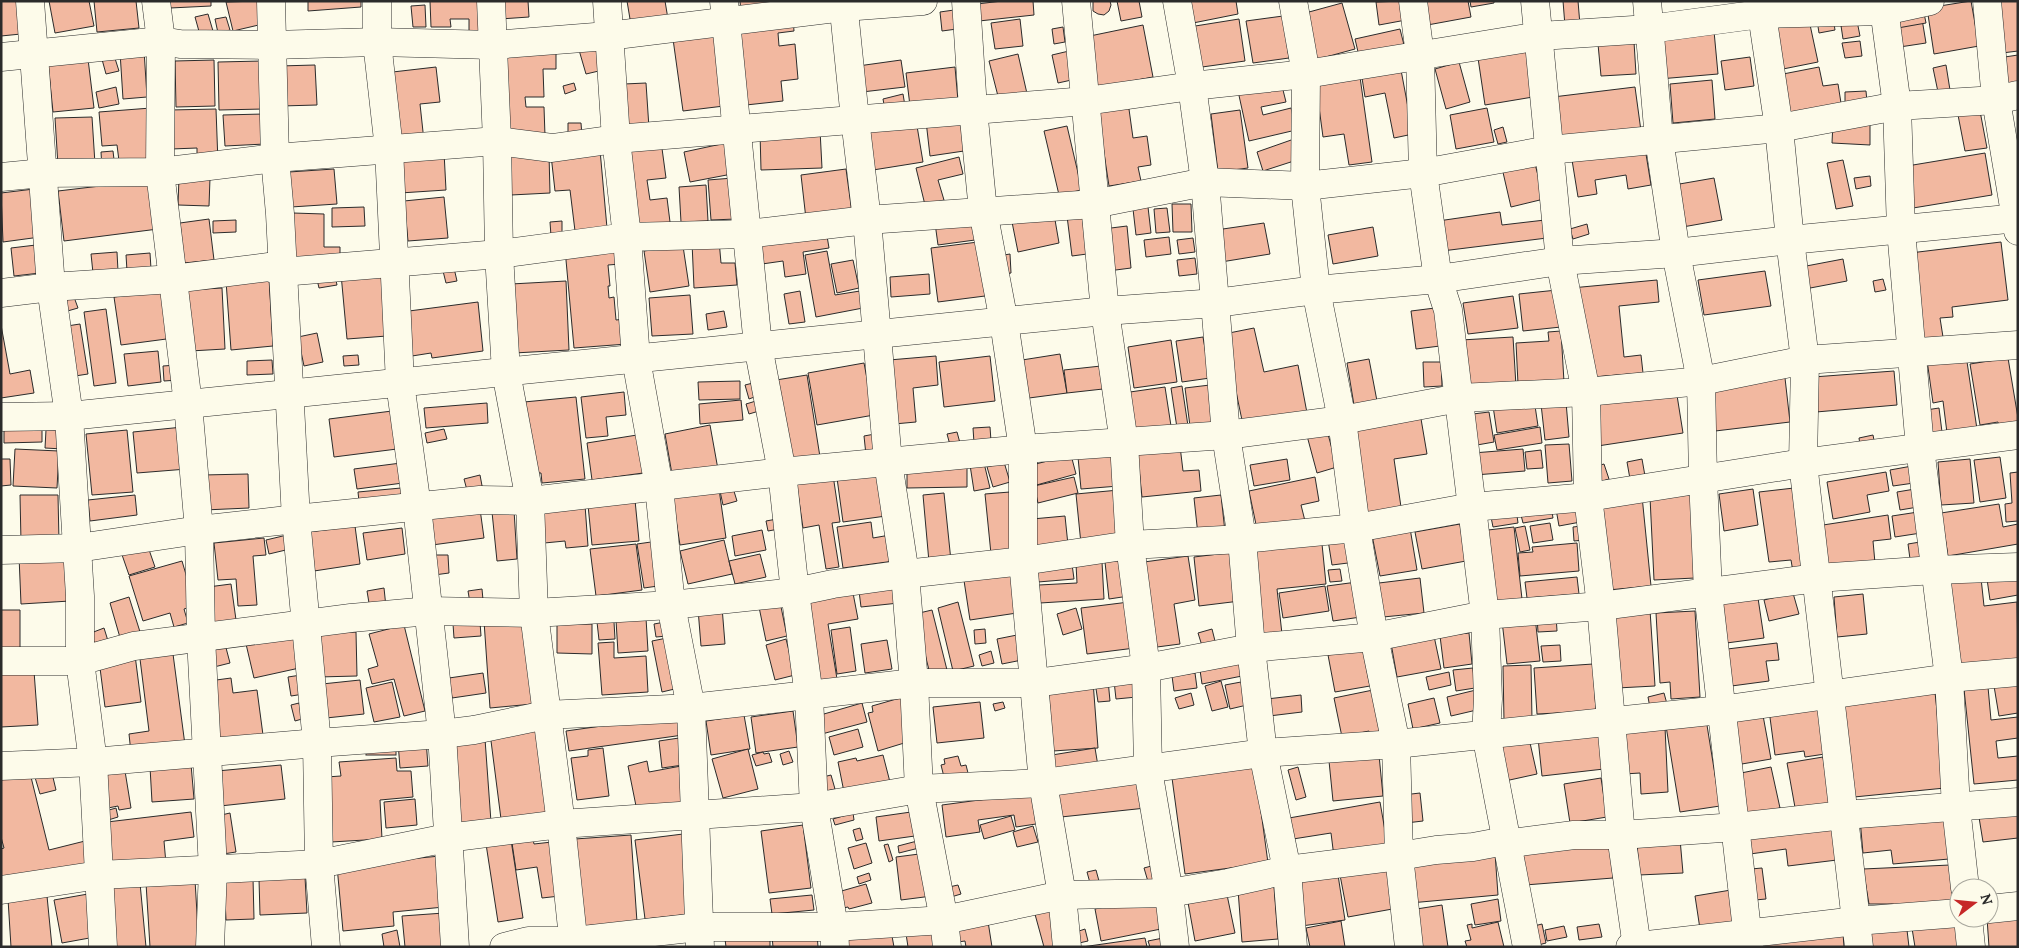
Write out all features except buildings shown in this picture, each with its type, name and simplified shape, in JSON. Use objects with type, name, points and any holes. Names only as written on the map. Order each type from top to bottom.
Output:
[{"type":"street","points":[[30,1],[51,288],[69,416],[78,548],[80,661],[93,762],[103,947]]},
{"type":"street","points":[[156,1],[161,41],[160,172],[188,404],[199,530],[213,869],[210,947]]},
{"type":"street","points":[[271,1],[275,158],[280,214],[296,518],[307,624],[316,742],[319,864],[326,947]]},
{"type":"street","points":[[377,1],[377,42],[389,149],[400,382],[417,507],[442,734],[455,947]]},
{"type":"street","points":[[491,1],[497,141],[499,254],[506,372],[530,502],[534,613],[574,944]]},
{"type":"street","points":[[607,1],[616,138],[627,237],[636,359],[659,487],[671,605],[691,708],[699,937]]},
{"type":"street","points":[[1,57],[161,41],[180,44],[272,45],[377,42],[493,45],[608,36],[725,11],[923,1]]},
{"type":"street","points":[[966,1],[973,109],[983,211],[1004,322],[1022,449],[1023,561],[1043,782],[1062,895],[1068,947]]},
{"type":"street","points":[[1076,1],[1105,311],[1124,443],[1130,545],[1146,668],[1148,770],[1169,893],[1175,947]]},
{"type":"street","points":[[1177,1],[1192,86],[1205,182],[1226,435],[1242,538],[1251,648],[1263,753],[1287,870],[1293,947]]},
{"type":"street","points":[[1293,1],[1306,74],[1305,186],[1316,290],[1342,420],[1356,528],[1374,637],[1396,744],[1399,856],[1409,947]]},
{"type":"street","points":[[1413,1],[1420,55],[1424,173],[1438,278],[1448,310],[1485,615],[1488,699],[1486,734],[1505,841],[1527,947]]},
{"type":"street","points":[[1535,1],[1540,36],[1560,261],[1586,392],[1588,497],[1601,606],[1621,835],[1637,946]]},
{"type":"street","points":[[1647,1],[1659,139],[1676,253],[1701,381],[1702,478],[1708,592],[1720,710],[1736,827],[1748,940]]},
{"type":"street","points":[[1,177],[43,173],[160,172],[275,158],[497,141],[552,148],[616,138],[1086,101],[1192,86],[1306,74],[1540,36],[1649,29],[1761,8],[1884,6],[1930,1]]},
{"type":"street","points":[[1,417],[69,416],[1105,311],[1216,303],[1316,290],[1438,278],[1560,261],[1676,253],[1901,230],[2017,222],[2007,98],[1986,1]]},
{"type":"street","points":[[844,4],[855,119],[868,220],[888,462],[905,574],[914,683],[919,789],[945,934]]},
{"type":"street","points":[[1884,6],[1897,106],[1901,230],[1920,448],[1949,678],[1956,807],[1964,878]]},
{"type":"street","points":[[1761,8],[1779,128],[1790,240],[1806,360],[1803,463],[1858,934]]},
{"type":"street","points":[[725,11],[758,346],[782,472],[794,592],[809,696],[814,807],[835,937]]},
{"type":"street","points":[[1,294],[269,267],[282,272],[394,264],[499,254],[627,237],[747,234],[868,220],[1094,204],[1205,182],[1305,186],[1424,173],[1549,150],[1779,128],[1897,106],[2007,98]]},
{"type":"street","points":[[1,550],[78,548],[296,518],[480,500],[530,502],[782,472],[1022,449],[1226,435],[1342,420],[1458,398],[1586,392],[1701,381],[1806,360],[2018,345]]},
{"type":"street","points":[[1,661],[80,661],[134,646],[428,611],[534,613],[671,605],[794,592],[905,574],[1023,561],[1130,545],[1356,528],[1472,506],[1588,497],[1803,463],[2018,435]]},
{"type":"street","points":[[1,766],[93,762],[316,742],[442,734],[474,730],[546,715],[691,708],[914,683],[1035,684],[1146,668],[1251,648],[1374,637],[1485,615],[1601,606],[1817,578],[1934,570],[2018,568]]},
{"type":"street","points":[[1,890],[100,875],[319,864],[448,838],[561,824],[814,807],[919,789],[1043,782],[1148,770],[1263,753],[1396,744],[1610,720],[1720,710],[1949,678],[2018,672]]},
{"type":"street","points":[[504,947],[528,942],[574,944],[699,937],[835,937],[945,934],[1062,895],[1169,893],[1287,870],[1472,847],[1505,841],[1520,842],[1574,835],[1621,835],[1736,827],[1844,815],[2018,802]]},
{"type":"street","points":[[1999,909],[2018,906]]},
{"type":"street","points":[[1630,947],[1858,934],[1949,915]]},
{"type":"street","points":[[1969,928],[1971,947]]}]
